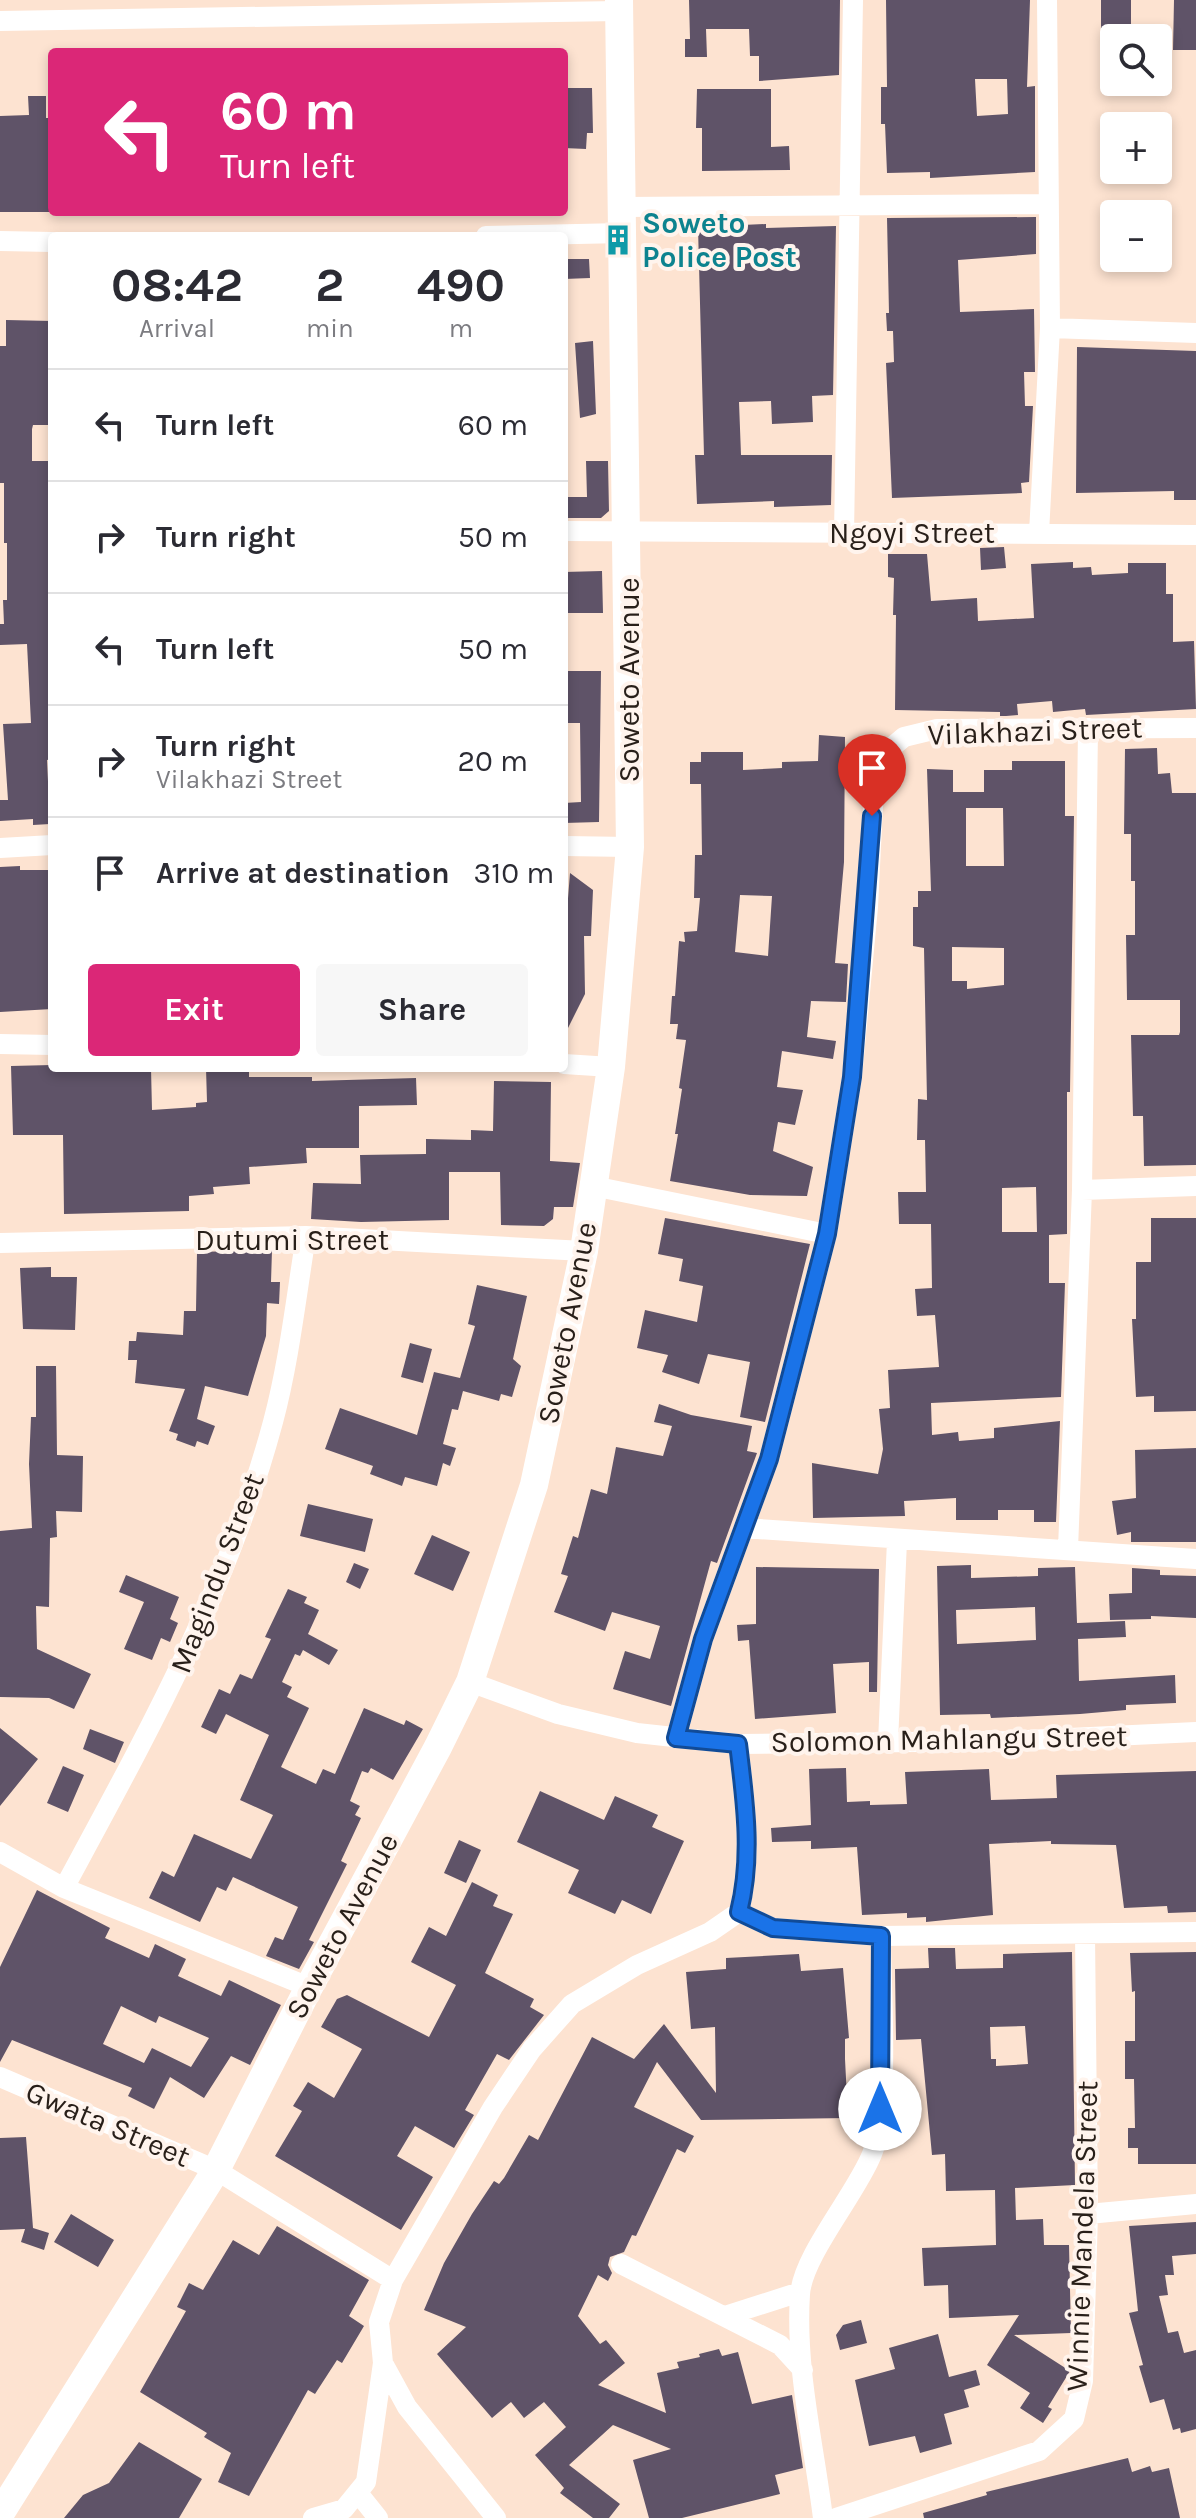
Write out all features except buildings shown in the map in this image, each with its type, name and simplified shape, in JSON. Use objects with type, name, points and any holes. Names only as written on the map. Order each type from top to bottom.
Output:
[{"type":"street","points":[[844,534],[853,0]]},
{"type":"street","points":[[1039,533],[1050,328],[1047,0]]},
{"type":"street","points":[[0,21],[261,8],[619,5]]},
{"type":"street","name":"Soweto Avenue","points":[[0,2514],[216,2170],[309,1987],[438,1747],[470,1682],[534,1485],[584,1251],[611,1067],[630,847],[619,5]]},
{"type":"street","points":[[520,232],[623,220],[849,205],[1048,204]]},
{"type":"street","points":[[0,241],[48,242]]},
{"type":"street","points":[[1050,328],[1196,333]]},
{"type":"street","name":"Ngoyi Street","points":[[568,531],[1196,535]]},
{"type":"street","points":[[1068,1549],[1082,1190],[1088,728]]},
{"type":"street","name":"Vilakhazi Street","points":[[676,1738],[703,1639],[781,1418],[827,1234],[853,1061],[868,907],[874,785],[885,753],[904,737],[937,729],[1196,728]]},
{"type":"street","points":[[0,848],[48,845]]},
{"type":"street","points":[[568,846],[630,847]]},
{"type":"street","points":[[0,1044],[48,1045]]},
{"type":"street","points":[[568,1064],[611,1067]]},
{"type":"street","points":[[593,1186],[827,1234]]},
{"type":"street","points":[[1082,1190],[1196,1186]]},
{"type":"street","name":"Dutumi Street","points":[[0,1243],[306,1236],[584,1251]]},
{"type":"street","name":"Magindu Street","points":[[64,1888],[178,1677],[247,1504],[274,1421],[306,1236]]},
{"type":"street","points":[[744,1528],[897,1541],[1196,1559]]},
{"type":"street","points":[[888,1742],[897,1541]]},
{"type":"street","name":"Solomon Mahlangu Street","points":[[470,1682],[558,1714],[637,1733],[738,1744],[1196,1732]]},
{"type":"street","points":[[313,2518],[344,2509],[366,2482],[383,2363],[379,2322],[393,2280],[493,2107],[532,2049],[572,2004],[637,1965],[710,1932],[739,1912],[748,1877],[748,1848],[738,1744]]},
{"type":"street","points":[[0,1852],[64,1888],[309,1987]]},
{"type":"street","points":[[739,1912],[773,1928],[881,1936],[1196,1932]]},
{"type":"street","name":"Winnie Mandela Street","points":[[836,2518],[1039,2451],[1074,2419],[1083,2381],[1088,2214],[1085,1934]]},
{"type":"street","points":[[823,2518],[803,2370],[800,2292],[810,2264],[873,2152],[880,2109],[881,1936]]},
{"type":"street","name":"Gwata Street","points":[[0,2077],[216,2170]]},
{"type":"street","points":[[216,2170],[393,2280]]},
{"type":"street","points":[[1088,2214],[1196,2204]]},
{"type":"street","points":[[621,2264],[780,2345],[803,2370]]},
{"type":"street","points":[[725,2316],[800,2292]]},
{"type":"street","points":[[383,2363],[407,2407],[496,2518]]},
{"type":"street","points":[[358,2493],[378,2518]]},
{"type":"place","name":"Soweto Police Post","points":[[618,240]]},
{"type":"route","points":[[872,816],[868,907],[852,1077],[827,1234],[769,1459],[703,1639],[676,1738],[738,1744],[748,1848],[748,1877],[739,1912],[773,1928],[881,1936],[880,2109]]}]
